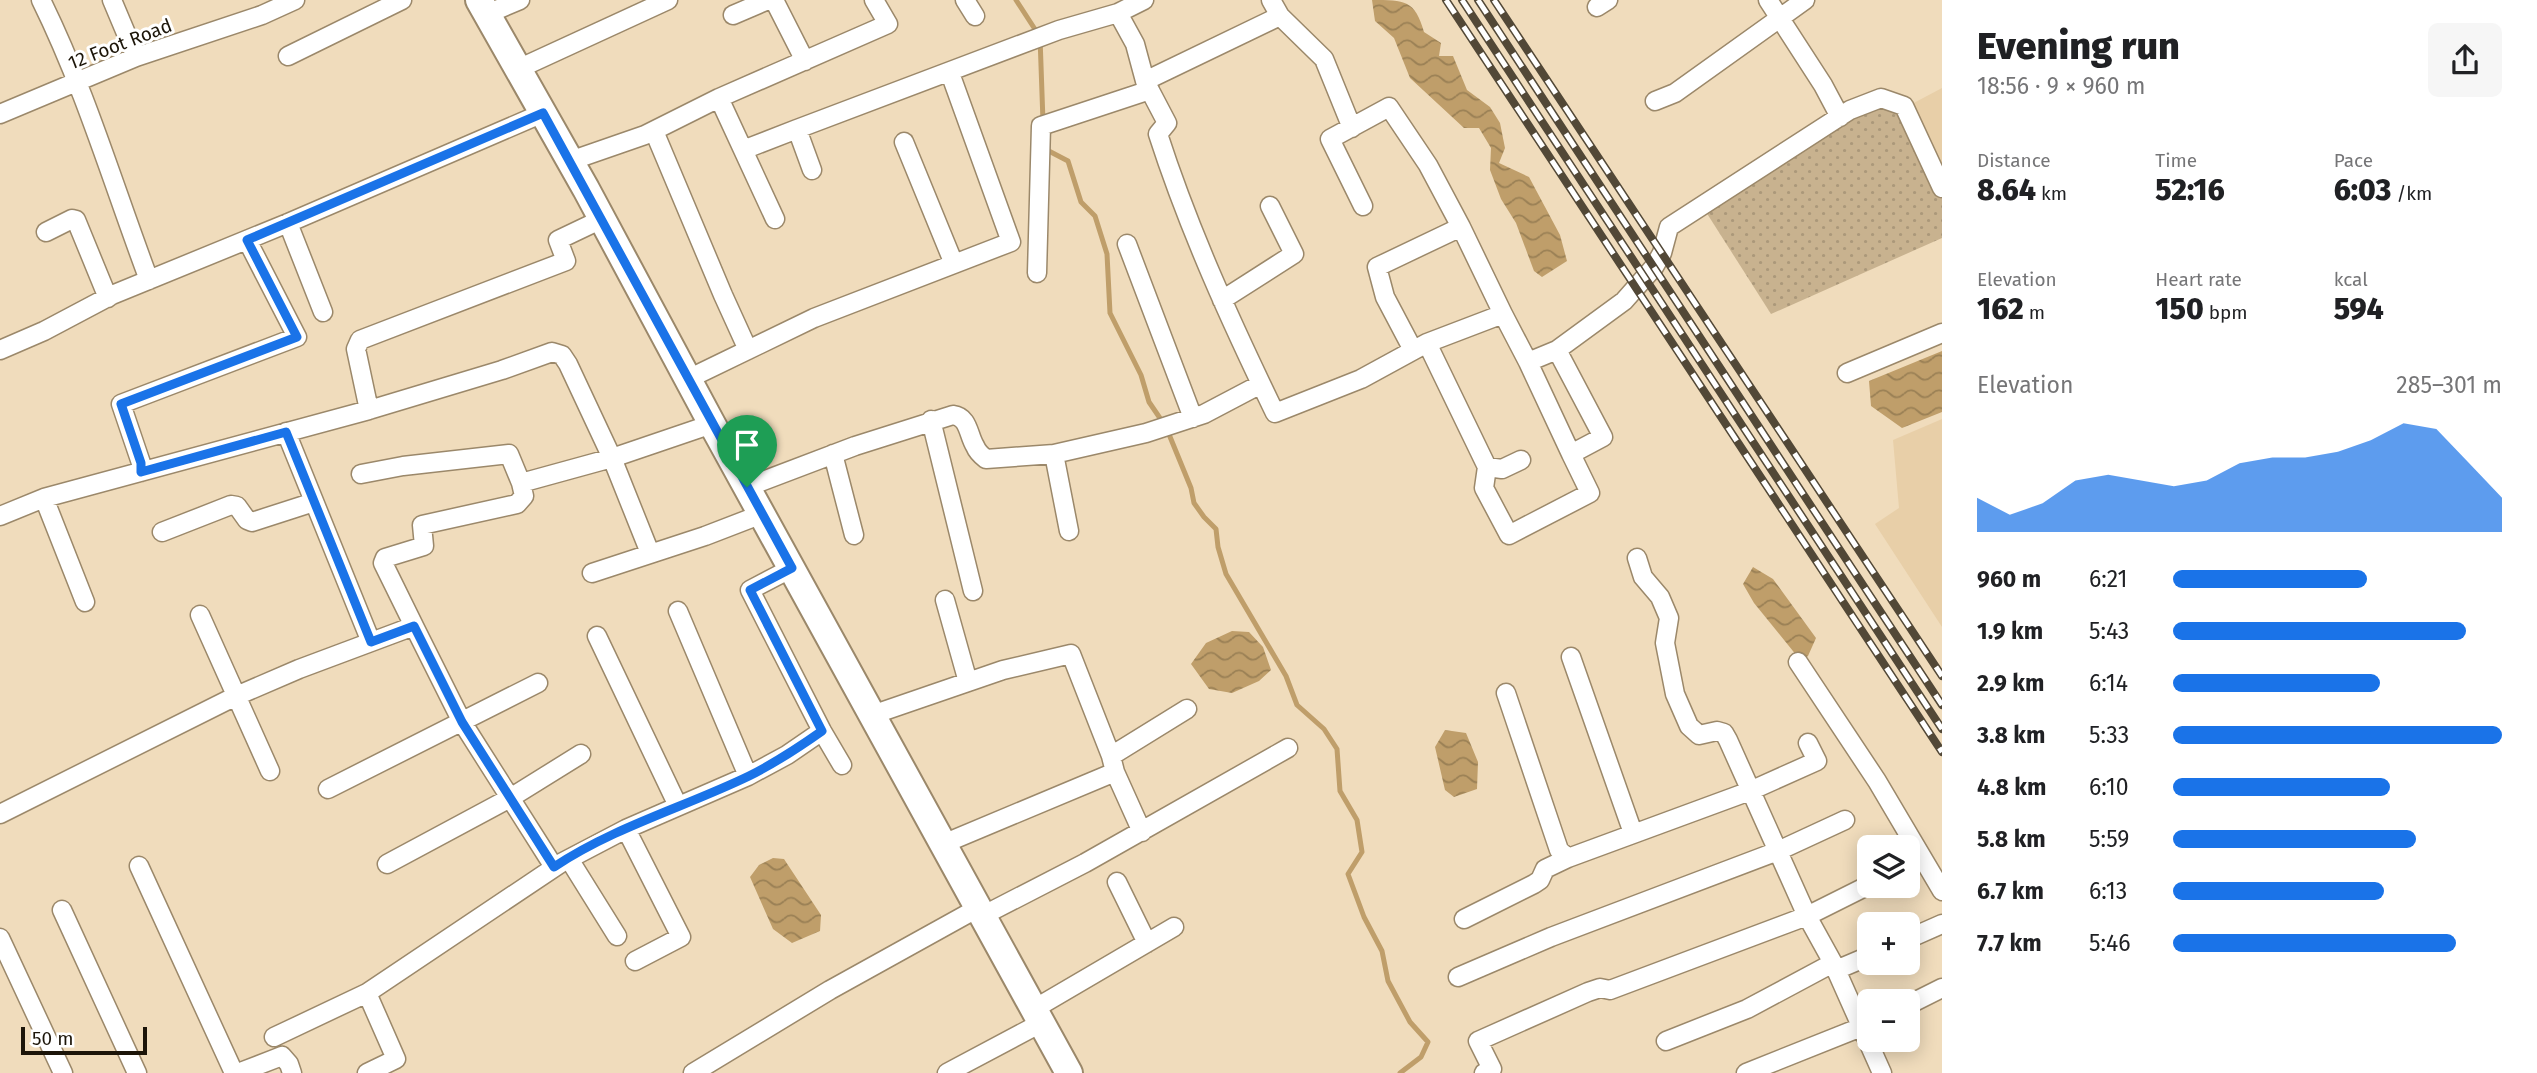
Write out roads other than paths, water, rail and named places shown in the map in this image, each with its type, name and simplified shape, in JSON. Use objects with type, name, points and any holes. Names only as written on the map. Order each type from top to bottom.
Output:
[{"type":"street","points":[[41,0],[76,83],[149,280]]},
{"type":"street","points":[[112,0],[136,57]]},
{"type":"street","name":"12 Foot Road","points":[[0,114],[136,57],[262,15],[295,0]]},
{"type":"street","points":[[288,56],[402,0]]},
{"type":"street","points":[[520,0],[483,7],[570,160],[1069,1073]]},
{"type":"street","points":[[518,69],[668,0]]},
{"type":"street","points":[[733,15],[768,0]]},
{"type":"street","points":[[774,0],[805,61]]},
{"type":"street","points":[[570,160],[654,131],[719,98],[888,24],[874,0]]},
{"type":"street","points":[[965,0],[975,16]]},
{"type":"street","points":[[1768,0],[1823,85],[1840,117]]},
{"type":"street","points":[[1655,101],[1675,93],[1805,0]]},
{"type":"street","points":[[743,150],[1059,30],[1118,13],[1138,2]]},
{"type":"street","points":[[1037,273],[1041,126],[1148,86],[1275,8],[1324,59],[1352,128]]},
{"type":"street","points":[[1118,13],[1135,44],[1148,86],[1167,123],[1158,134],[1177,194],[1222,300],[1275,413],[1361,379],[1420,346],[1503,314]]},
{"type":"street","points":[[688,379],[814,318],[1011,242],[950,73]]},
{"type":"street","points":[[719,98],[775,219]]},
{"type":"street","points":[[1528,362],[1557,350],[1624,301],[1654,267],[1662,253],[1669,227],[1850,110],[1881,98],[1904,106],[1942,188]]},
{"type":"street","points":[[1363,206],[1330,139],[1389,107],[1428,165],[1461,227],[1590,493],[1509,535],[1484,488],[1487,467],[1420,346],[1385,297],[1377,267],[1461,227]]},
{"type":"street","points":[[0,350],[149,280],[543,113]]},
{"type":"street","points":[[797,129],[812,170]]},
{"type":"street","points":[[654,131],[748,350]]},
{"type":"street","points":[[904,142],[954,264]]},
{"type":"street","points":[[1222,300],[1294,254],[1270,206]]},
{"type":"street","points":[[46,232],[72,219],[76,220],[108,298]]},
{"type":"street","points":[[369,410],[356,348],[360,340],[566,261],[558,240],[602,219]]},
{"type":"street","points":[[288,223],[323,312]]},
{"type":"street","points":[[141,472],[141,463],[121,404],[297,337],[247,240]]},
{"type":"street","points":[[1127,244],[1193,418]]},
{"type":"street","points":[[1847,373],[1942,334]]},
{"type":"street","points":[[1557,350],[1603,438],[1570,454]]},
{"type":"street","points":[[0,516],[44,498],[369,410],[552,352],[562,355],[568,364],[612,458],[650,553]]},
{"type":"street","points":[[747,487],[833,454],[953,415],[964,420],[974,446],[986,459],[1054,454],[1146,433],[1193,418],[1261,384]]},
{"type":"street","points":[[932,421],[973,591]]},
{"type":"street","points":[[521,483],[612,458],[712,424]]},
{"type":"street","points":[[286,432],[371,642]]},
{"type":"street","points":[[360,474],[403,466],[509,454],[524,496],[517,504],[424,524],[421,527],[424,546],[383,560],[462,722],[510,798],[617,936]]},
{"type":"street","points":[[833,454],[853,535]]},
{"type":"street","points":[[1054,454],[1069,531]]},
{"type":"street","points":[[1487,467],[1502,469],[1521,460]]},
{"type":"street","points":[[44,498],[85,602]]},
{"type":"street","points":[[162,532],[230,505],[237,506],[247,520],[252,522],[314,502]]},
{"type":"street","points":[[592,573],[705,537],[762,514]]},
{"type":"street","points":[[1637,558],[1643,577],[1660,597],[1669,618],[1665,643],[1675,694],[1689,726],[1699,735],[1717,731],[1724,733],[1807,916],[1857,1011]]},
{"type":"street","points":[[792,568],[750,590],[842,765]]},
{"type":"street","points":[[945,600],[968,682]]},
{"type":"street","points":[[678,611],[748,776]]},
{"type":"street","points":[[200,615],[234,696],[270,771]]},
{"type":"street","points":[[0,814],[234,696],[299,668],[414,626]]},
{"type":"street","points":[[597,636],[678,806]]},
{"type":"street","points":[[872,715],[1003,670],[1071,654],[1142,832]]},
{"type":"street","points":[[1571,657],[1633,833]]},
{"type":"street","points":[[1798,662],[1877,781],[1902,835]]},
{"type":"street","points":[[328,789],[538,683]]},
{"type":"street","points":[[1506,693],[1559,849],[1568,858]]},
{"type":"street","points":[[943,844],[1113,764],[1187,709]]},
{"type":"street","points":[[274,1037],[367,993],[561,863],[626,829],[748,776],[787,755],[822,731]]},
{"type":"street","points":[[1464,919],[1534,884],[1540,880],[1545,869],[1568,858],[1750,792],[1817,761],[1808,743]]},
{"type":"street","points":[[693,1073],[830,990],[1142,832],[1289,748]]},
{"type":"street","points":[[387,864],[510,798],[581,754]]},
{"type":"street","points":[[1458,977],[1551,937],[1778,851],[1845,820]]},
{"type":"street","points":[[626,829],[681,937],[635,961]]},
{"type":"street","points":[[139,866],[236,1073],[282,1056],[292,1073]]},
{"type":"street","points":[[1920,867],[1942,891]]},
{"type":"street","points":[[1118,883],[1147,943]]},
{"type":"street","points":[[1484,1073],[1492,1069],[1478,1041],[1588,992],[1600,988],[1610,990],[1807,916],[1857,891]]},
{"type":"street","points":[[62,910],[137,1073]]},
{"type":"street","points":[[1920,934],[1942,924]]},
{"type":"street","points":[[947,1073],[1174,927]]},
{"type":"street","points":[[0,938],[64,1073]]},
{"type":"street","points":[[1666,1041],[1747,1009],[1834,967],[1857,960]]},
{"type":"street","points":[[1920,999],[1942,988]]},
{"type":"street","points":[[367,993],[396,1059],[367,1073]]},
{"type":"street","points":[[1746,1073],[1857,1029]]},
{"type":"street","points":[[1874,1052],[1882,1073]]},
{"type":"water","points":[[1372,0],[1393,0],[1407,4],[1417,13],[1424,32],[1441,43],[1439,56],[1453,56],[1467,90],[1490,107],[1500,123],[1505,148],[1499,163],[1529,177],[1560,235],[1567,261],[1542,277],[1534,271],[1516,223],[1501,199],[1490,170],[1491,148],[1479,128],[1464,128],[1410,78],[1394,38],[1375,21]]},
{"type":"water","points":[[1942,351],[1942,412],[1902,428],[1871,406],[1869,381]]},
{"type":"water","points":[[1753,567],[1773,579],[1816,638],[1808,656],[1801,661],[1754,603],[1743,584]]},
{"type":"water","points":[[1232,631],[1249,632],[1263,647],[1271,670],[1259,681],[1232,693],[1209,689],[1191,664],[1206,643]]},
{"type":"water","points":[[1445,730],[1466,733],[1478,762],[1477,789],[1454,797],[1445,790],[1435,747]]},
{"type":"water","points":[[773,858],[784,859],[821,915],[820,931],[792,943],[773,929],[750,877],[759,865]]},
{"type":"waterway","points":[[1016,0],[1040,37],[1043,122]]},
{"type":"waterway","points":[[1045,149],[1068,161],[1081,202],[1095,216],[1107,254],[1110,313],[1141,375],[1149,402],[1166,427],[1191,488],[1194,503],[1216,529],[1226,574],[1286,676],[1297,705],[1324,729],[1337,749],[1340,791],[1357,820],[1362,852],[1348,874],[1364,917],[1382,951],[1388,981],[1410,1022],[1428,1042],[1421,1057],[1400,1073]]},
{"type":"railway","points":[[1446,0],[1942,752]]},
{"type":"railway","points":[[1462,0],[1942,729]]},
{"type":"railway","points":[[1478,0],[1942,705]]},
{"type":"railway","points":[[1494,0],[1942,676]]}]
